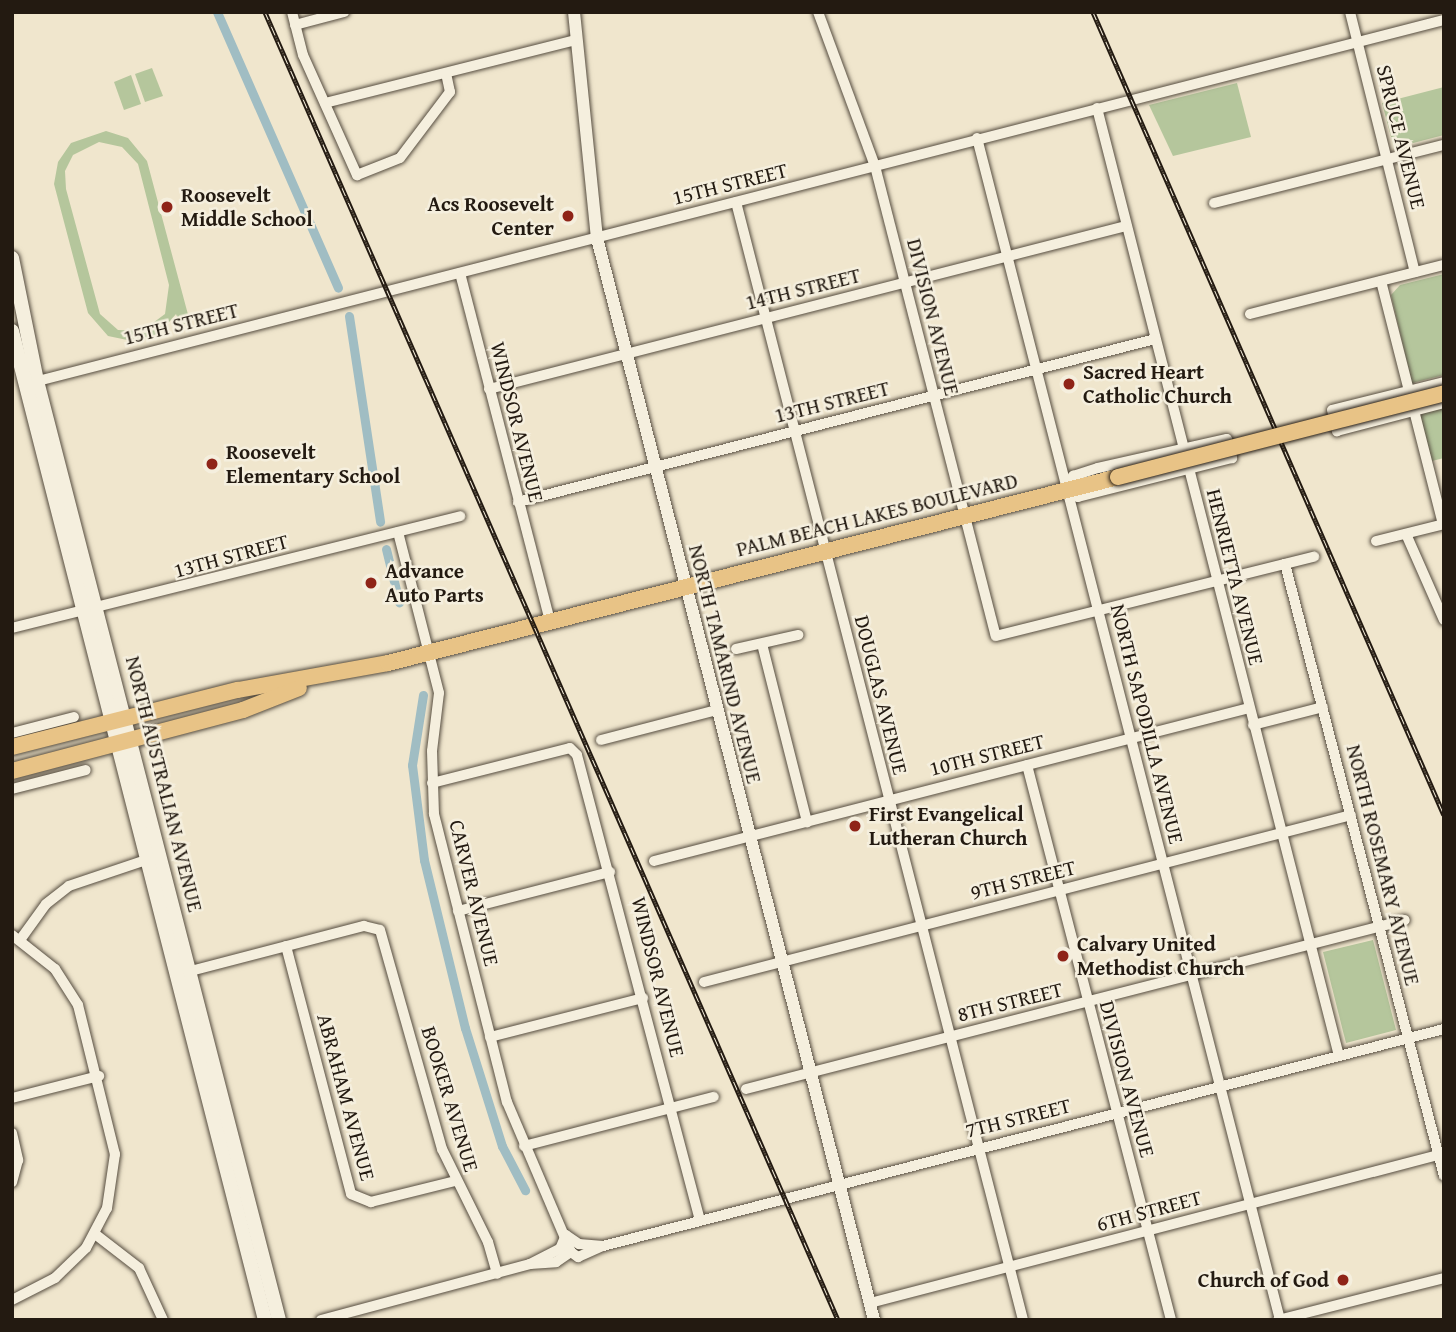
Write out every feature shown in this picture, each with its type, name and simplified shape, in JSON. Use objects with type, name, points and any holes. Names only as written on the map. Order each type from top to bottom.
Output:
[{"type":"main road","name":"NORTH AUSTRALIAN AVENUE","points":[[12,258],[31,382]]},
{"type":"main road","name":"NORTH AUSTRALIAN AVENUE","points":[[12,331],[31,382],[183,973],[279,1320]]},
{"type":"main road","name":"PALM BEACH LAKES BOULEVARD","points":[[12,747],[238,690],[320,679],[1444,393]]},
{"type":"main road","name":"PALM BEACH LAKES BOULEVARD","points":[[12,771],[126,744],[243,710],[320,679]]},
{"type":"main road","name":"NORTH AUSTRALIAN AVENUE","points":[[183,973],[265,1320]]},
{"type":"street","points":[[292,12],[325,103],[357,175],[400,158],[450,92],[446,73]]},
{"type":"street","points":[[295,25],[344,12]]},
{"type":"street","name":"NORTH TAMARIND AVENUE","points":[[574,12],[597,238],[874,1320]]},
{"type":"street","name":"DIVISION AVENUE","points":[[818,12],[875,166],[996,636],[1099,612]]},
{"type":"street","name":"SPRUCE AVENUE","points":[[1350,12],[1415,272]]},
{"type":"street","name":"15TH STREET","points":[[31,382],[1444,20]]},
{"type":"street","points":[[325,103],[576,40]]},
{"type":"street","name":"HENRIETTA AVENUE","points":[[1097,107],[1339,1056]]},
{"type":"street","name":"NORTH SAPODILLA AVENUE","points":[[977,138],[1279,1320]]},
{"type":"street","points":[[1214,204],[1444,145]]},
{"type":"street","name":"DOUGLAS AVENUE","points":[[736,202],[948,1037],[1023,1320]]},
{"type":"street","name":"14TH STREET","points":[[489,389],[1126,226]]},
{"type":"street","points":[[1250,314],[1444,265]]},
{"type":"street","name":"WINDSOR AVENUE","points":[[460,273],[550,620]]},
{"type":"street","points":[[1376,541],[1443,524],[1381,281]]},
{"type":"street","name":"13TH STREET","points":[[518,502],[1155,339]]},
{"type":"street","points":[[1444,382],[1332,410],[1338,431],[1444,403]]},
{"type":"street","points":[[1227,439],[1232,458],[1188,469],[1078,497],[1067,487],[1073,476],[1098,468],[1227,439]]},
{"type":"street","name":"13TH STREET","points":[[12,628],[460,516]]},
{"type":"street","name":"CARVER AVENUE","points":[[398,532],[440,703],[432,783],[458,911],[490,1037],[524,1146],[566,1235],[571,1252]]},
{"type":"street","points":[[1406,534],[1444,620]]},
{"type":"street","points":[[1099,612],[1314,557]]},
{"type":"street","name":"NORTH ROSEMARY AVENUE","points":[[1285,564],[1444,1175]]},
{"type":"street","points":[[736,649],[798,635]]},
{"type":"street","points":[[762,644],[807,821]]},
{"type":"street","points":[[1253,725],[1323,707]]},
{"type":"street","name":"10TH STREET","points":[[654,861],[1249,708]]},
{"type":"street","points":[[601,740],[717,710]]},
{"type":"street","points":[[12,733],[74,717]]},
{"type":"street","name":"WINDSOR AVENUE","points":[[432,783],[569,748],[576,755],[610,872],[701,1219]]},
{"type":"street","name":"DIVISION AVENUE","points":[[1027,765],[1171,1320]]},
{"type":"street","points":[[12,789],[86,770]]},
{"type":"street","name":"9TH STREET","points":[[704,982],[1351,815]]},
{"type":"street","points":[[12,1300],[55,1278],[95,1234],[115,1172],[113,1135],[99,1076],[73,994],[55,969],[16,938],[46,904],[69,886],[153,858]]},
{"type":"street","points":[[458,911],[610,872]]},
{"type":"street","name":"8TH STREET","points":[[746,1088],[1405,920]]},
{"type":"street","name":"BOOKER AVENUE","points":[[286,946],[364,926],[380,930],[454,1181],[488,1242],[497,1274]]},
{"type":"street","points":[[183,973],[286,946]]},
{"type":"street","name":"ABRAHAM AVENUE","points":[[286,946],[351,1194],[371,1202],[454,1181]]},
{"type":"street","points":[[490,1037],[643,998]]},
{"type":"street","name":"7TH STREET","points":[[530,1264],[556,1262],[571,1252],[578,1257],[603,1246],[701,1219],[1444,1028]]},
{"type":"street","points":[[12,1098],[99,1076]]},
{"type":"street","points":[[524,1146],[714,1097]]},
{"type":"street","points":[[12,1133],[18,1160],[12,1182]]},
{"type":"street","name":"6TH STREET","points":[[870,1303],[1438,1156]]},
{"type":"street","points":[[95,1234],[139,1268],[163,1320]]},
{"type":"street","name":"7TH STREET","points":[[321,1320],[530,1264],[560,1249],[566,1235],[579,1244],[603,1246]]},
{"type":"street","points":[[1279,1320],[1444,1278]]},
{"type":"green space","points":[[152,68],[163,96],[145,102],[135,74]]},
{"type":"green space","points":[[131,75],[141,104],[124,110],[114,82]]},
{"type":"green space","points":[[1237,83],[1251,137],[1173,156],[1149,105]]},
{"type":"green space","points":[[1444,87],[1444,135],[1394,148],[1382,103]]},
{"type":"green space","points":[[106,131],[128,138],[147,161],[190,322],[180,325],[176,314],[158,335],[137,342],[108,336],[88,313],[54,184],[58,162],[71,143]],"holes":[[[99,142],[122,147],[138,164],[169,285],[165,314],[142,331],[118,330],[100,314],[66,189],[65,171],[73,155]]]},
{"type":"green space","points":[[1444,274],[1444,375],[1412,383],[1391,295],[1400,285]]},
{"type":"green space","points":[[1444,408],[1444,458],[1432,461],[1420,414]]},
{"type":"green space","points":[[1373,940],[1396,1030],[1346,1043],[1323,952]]},
{"type":"waterway","points":[[217,12],[338,288]]},
{"type":"waterway","points":[[349,316],[380,522]]},
{"type":"waterway","points":[[386,549],[399,602]]},
{"type":"waterway","points":[[423,695],[412,765],[424,860],[465,1028],[502,1146],[525,1190]]},
{"type":"railway","points":[[265,12],[838,1320]]},
{"type":"railway","points":[[1093,12],[1444,815]]},
{"type":"place","name":"Roosevelt Middle School","points":[[167,207]]},
{"type":"place","name":"Acs Roosevelt Center","points":[[568,216]]},
{"type":"place","name":"Sacred Heart Catholic Church","points":[[1069,384]]},
{"type":"place","name":"Roosevelt Elementary School","points":[[212,464]]},
{"type":"place","name":"Advance Auto Parts","points":[[371,583]]},
{"type":"place","name":"First Evangelical Lutheran Church","points":[[855,826]]},
{"type":"place","name":"Calvary United Methodist Church","points":[[1063,956]]},
{"type":"place","name":"Church of God","points":[[1343,1280]]}]
